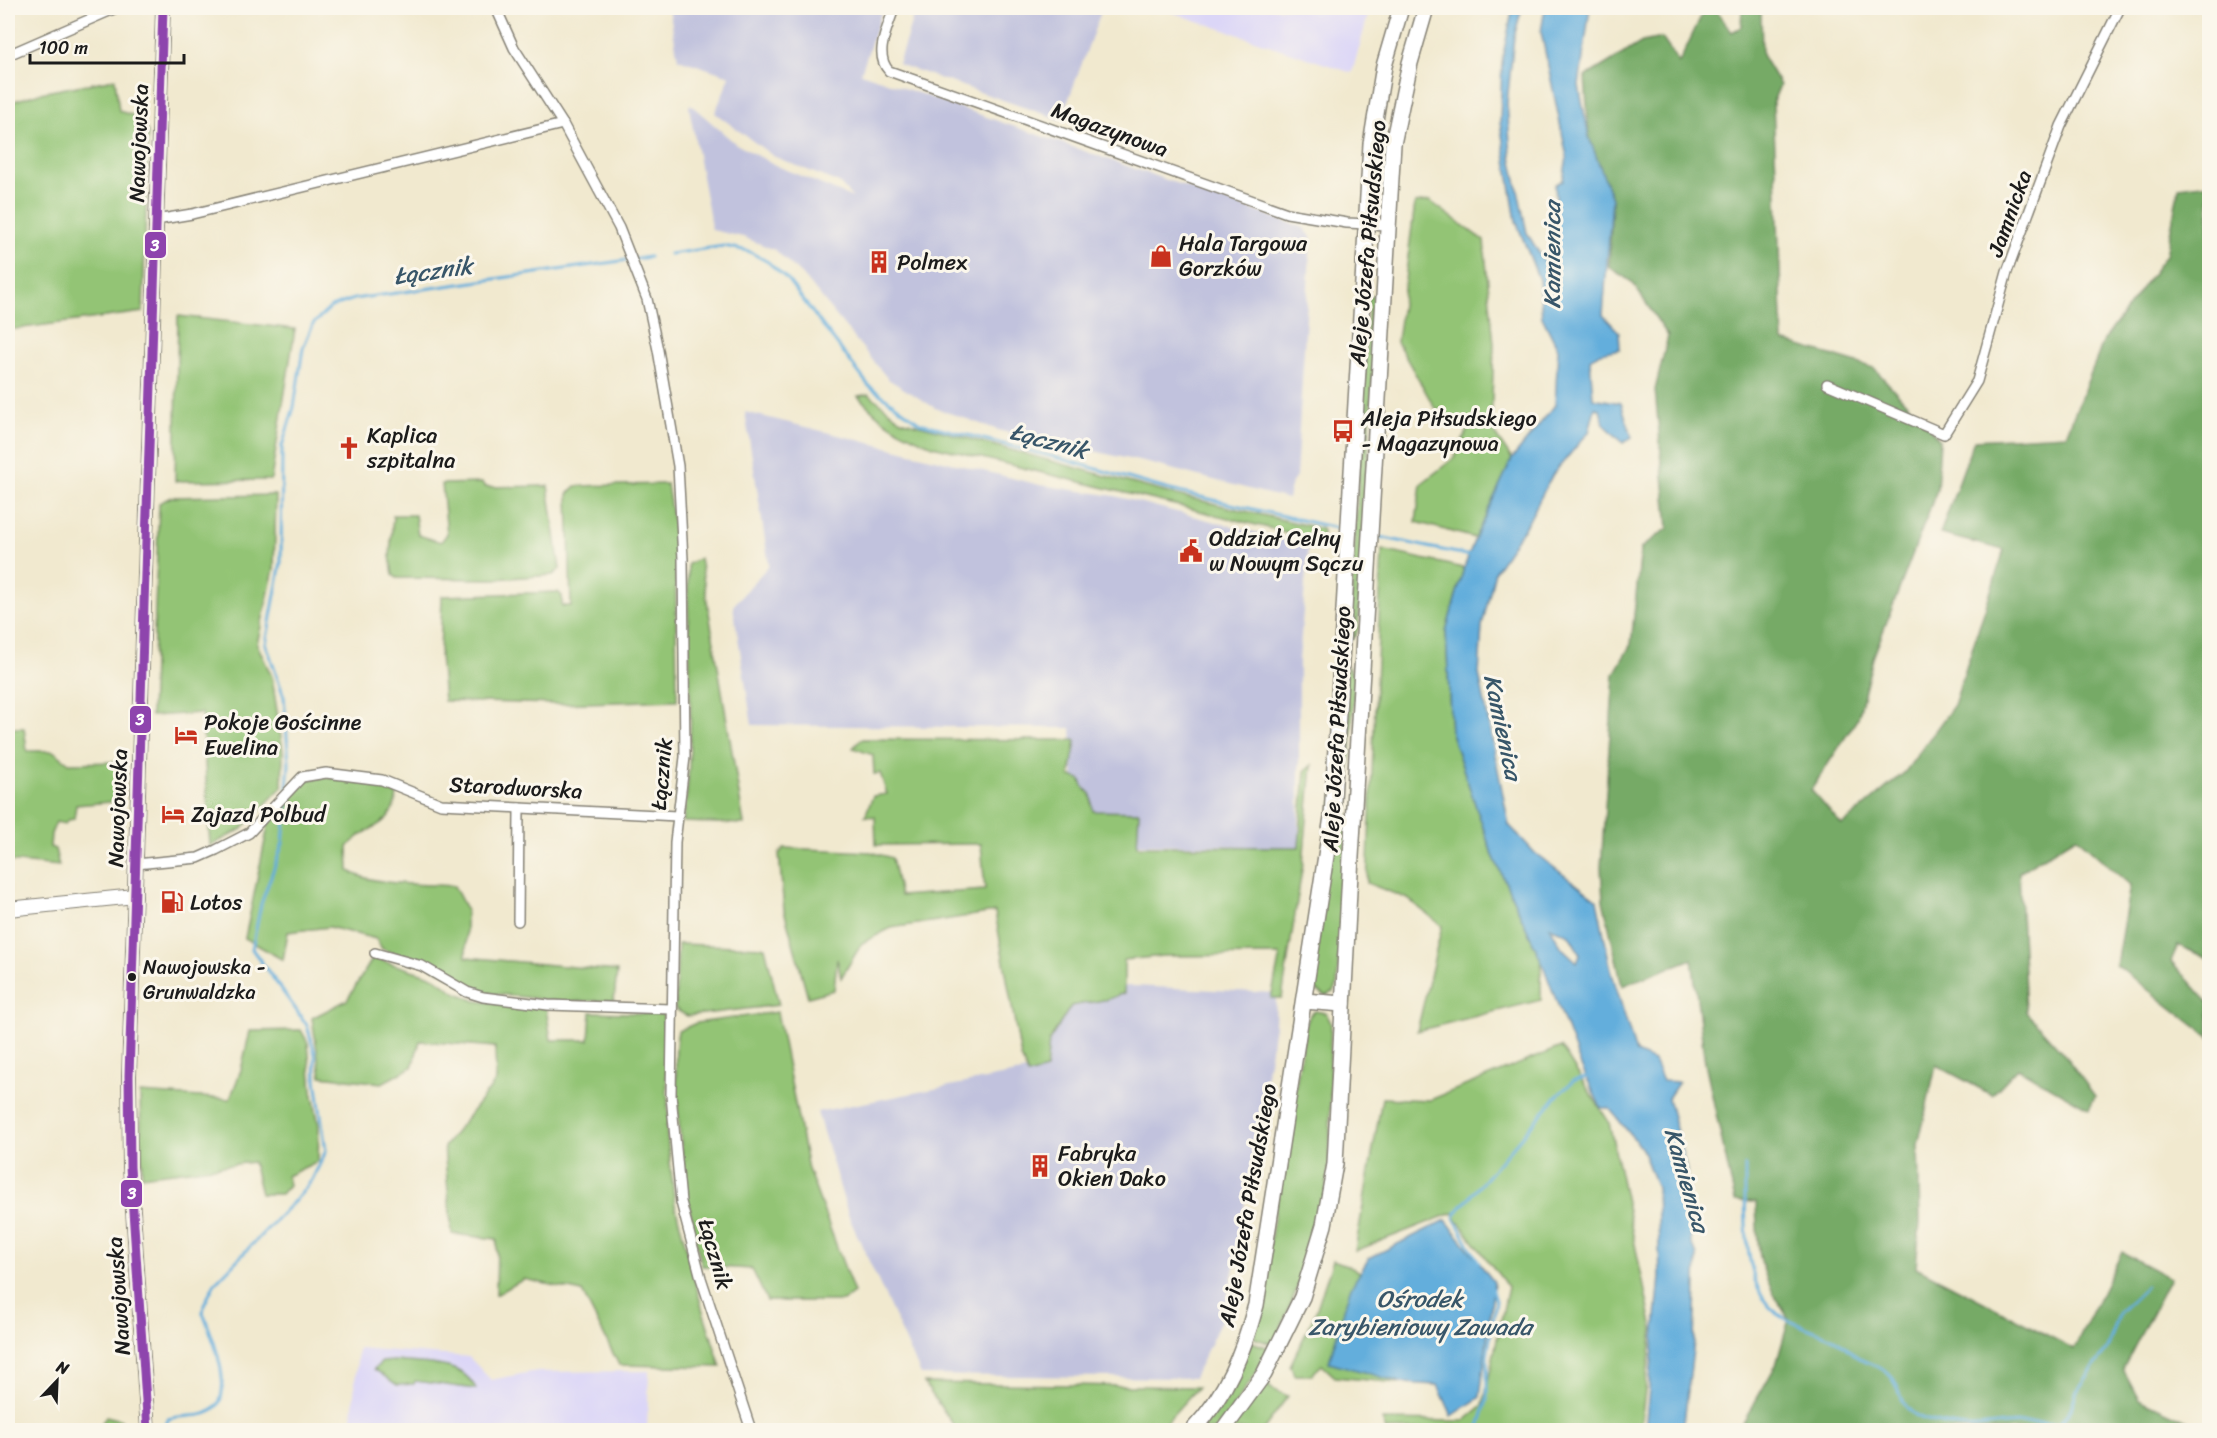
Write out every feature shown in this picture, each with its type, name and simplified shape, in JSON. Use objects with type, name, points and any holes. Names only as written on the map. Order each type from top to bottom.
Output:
[{"type":"main road","name":"Aleje Józefa Piłsudskiego","points":[[1193,1431],[1224,1391],[1235,1369],[1256,1305],[1332,817],[1371,144],[1384,66],[1401,8]]},
{"type":"main road","name":"Aleje Józefa Piłsudskiego","points":[[1223,1431],[1246,1401],[1279,1348],[1311,1273],[1324,1225],[1335,1164],[1393,144],[1410,63],[1426,8]]},
{"type":"main road","points":[[1362,285],[1384,286]]},
{"type":"main road","points":[[1304,1001],[1343,1004]]},
{"type":"street","points":[[8,56],[116,8]]},
{"type":"street","name":"Nawojowska","points":[[148,1431],[130,1167],[129,1076],[163,8]]},
{"type":"street","name":"Łącznik","points":[[496,8],[514,48],[563,124],[619,228],[629,252],[647,299],[678,466],[683,559],[685,757],[677,816],[671,1009],[671,1095],[681,1203],[701,1278],[751,1431]]},
{"type":"street","name":"Magazynowa","points":[[894,8],[881,51],[882,63],[889,71],[1287,213],[1365,225],[1387,225]]},
{"type":"street","name":"Jamnicka","points":[[1827,384],[1944,434],[1977,381],[2007,272],[2061,126],[2120,8]]},
{"type":"street","points":[[156,220],[214,209],[563,124]]},
{"type":"street","name":"Starodworska","points":[[136,864],[198,858],[249,833],[302,777],[326,773],[382,780],[441,804],[677,816]]},
{"type":"street","points":[[518,921],[519,808]]},
{"type":"street","points":[[8,909],[135,896]]},
{"type":"street","points":[[375,953],[422,966],[467,992],[483,997],[548,1005],[671,1009]]},
{"type":"shaded area","points":[[669,8],[877,8],[881,13],[861,73],[1304,228],[1311,237],[1296,477],[1291,484],[1288,499],[1148,463],[1001,431],[935,408],[888,379],[806,279],[775,250],[743,237],[712,230],[690,104],[736,144],[777,166],[853,198],[839,183],[773,156],[715,113],[730,76],[678,59]]},
{"type":"shaded area","points":[[916,8],[1102,9],[1061,120],[898,64]]},
{"type":"shaded area","points":[[1159,8],[1370,8],[1352,73]]},
{"type":"shaded area","points":[[745,412],[1040,485],[1115,496],[1308,546],[1299,661],[1299,847],[1077,843],[1071,728],[752,725],[733,606],[769,565]]},
{"type":"shaded area","points":[[1133,986],[1276,993],[1275,1026],[1233,1272],[1224,1314],[1194,1378],[921,1375],[849,1217],[817,1112],[1047,1067],[1048,1055],[1033,989]]},
{"type":"shaded area","points":[[358,1348],[469,1357],[491,1380],[531,1372],[649,1371],[647,1430],[351,1430]]},
{"type":"green space","points":[[1705,8],[1714,8],[1732,32],[1741,27],[1742,8],[1761,8],[1762,55],[1780,85],[1773,102],[1783,341],[1874,368],[1940,440],[1937,490],[1873,658],[1858,718],[1811,790],[1842,825],[1905,772],[1954,705],[2004,550],[1940,534],[1974,440],[2066,435],[2104,340],[2166,255],[2179,187],[2209,183],[2210,960],[2178,945],[2171,961],[2209,1003],[2209,1037],[2116,965],[2130,885],[2076,837],[2019,872],[2026,1012],[2063,1053],[2095,1096],[2089,1109],[2018,1068],[1992,1095],[1936,1065],[1918,1145],[1920,1222],[1916,1267],[2074,1349],[2122,1252],[2170,1278],[2123,1369],[2139,1399],[2206,1430],[1739,1430],[1776,1365],[1789,1319],[1765,1276],[1759,1251],[1756,1202],[1735,1201],[1705,1063],[1692,959],[1622,986],[1603,901],[1601,867],[1614,674],[1631,644],[1641,548],[1668,528],[1655,390],[1668,336],[1632,282],[1609,267],[1612,199],[1589,137],[1585,77],[1642,42],[1662,38],[1679,63]]},
{"type":"green space","points":[[115,79],[119,111],[138,117],[148,132],[143,312],[8,330],[8,103],[40,93]]},
{"type":"green space","points":[[1430,201],[1484,241],[1494,344],[1491,428],[1512,459],[1475,538],[1416,522],[1421,484],[1454,458],[1470,425],[1435,408],[1397,342],[1415,203]]},
{"type":"green space","points":[[1373,295],[1377,300],[1358,629],[1349,641],[1369,296]]},
{"type":"green space","points":[[178,316],[295,329],[271,480],[175,481]]},
{"type":"green space","points":[[869,394],[901,420],[1168,493],[1322,529],[1322,541],[933,446],[910,436],[875,414],[858,396]]},
{"type":"green space","points":[[482,483],[485,487],[548,486],[560,569],[553,575],[494,579],[397,578],[393,575],[390,556],[393,515],[415,515],[418,535],[441,542],[447,534],[442,484]]},
{"type":"green space","points":[[667,484],[675,535],[677,700],[556,704],[444,701],[440,655],[442,596],[558,592],[562,596],[562,606],[571,606],[568,494],[576,486]]},
{"type":"green space","points":[[276,495],[274,569],[257,644],[272,677],[283,752],[282,787],[242,829],[210,846],[202,713],[151,716],[159,503],[171,497]]},
{"type":"green space","points":[[1382,550],[1464,568],[1446,631],[1451,733],[1491,851],[1541,960],[1541,1000],[1417,1031],[1442,926],[1408,899],[1367,883]]},
{"type":"green space","points":[[700,558],[744,824],[683,822],[690,758],[688,564]]},
{"type":"green space","points":[[1347,666],[1355,676],[1337,986],[1334,992],[1326,996],[1314,989],[1313,983]]},
{"type":"green space","points":[[8,728],[24,728],[27,751],[53,751],[69,763],[123,762],[122,801],[76,805],[74,819],[68,820],[65,824],[56,822],[51,834],[50,847],[55,849],[59,866],[8,861]]},
{"type":"green space","points":[[861,739],[1076,740],[1070,776],[1080,779],[1084,788],[1091,794],[1093,811],[1139,812],[1137,846],[1299,847],[1305,771],[1312,765],[1303,863],[1282,998],[1271,998],[1280,955],[1163,956],[1124,960],[1124,993],[1109,999],[1071,1006],[1049,1041],[1046,1070],[1028,1075],[1021,1057],[995,912],[891,928],[862,943],[841,978],[837,959],[834,990],[808,997],[784,910],[779,854],[784,848],[871,852],[892,858],[900,896],[985,890],[981,844],[876,845],[875,817],[865,816],[873,796],[887,794],[880,773],[874,774],[873,755],[853,748]]},
{"type":"green space","points":[[326,777],[372,782],[397,795],[394,807],[384,821],[355,839],[348,847],[349,871],[359,876],[385,882],[454,886],[466,909],[466,957],[617,971],[614,1000],[565,1002],[480,992],[432,967],[382,949],[376,939],[329,927],[288,932],[283,960],[245,938],[269,821],[305,780]]},
{"type":"green space","points":[[678,944],[765,947],[779,1005],[687,1016],[675,1009]]},
{"type":"green space","points":[[373,958],[434,977],[455,992],[476,1001],[546,1008],[551,1040],[589,1040],[591,1012],[663,1014],[669,1123],[666,1126],[675,1205],[702,1308],[721,1367],[619,1365],[582,1292],[524,1279],[496,1295],[497,1239],[452,1234],[444,1147],[496,1081],[495,1047],[420,1041],[412,1067],[382,1083],[321,1076],[312,1018],[347,1000]]},
{"type":"green space","points":[[1315,1011],[1326,1013],[1331,1023],[1330,1142],[1325,1195],[1312,1246],[1274,1345],[1254,1338],[1306,1025],[1310,1015]]},
{"type":"green space","points":[[777,1012],[808,1169],[854,1293],[843,1301],[767,1301],[752,1269],[702,1266],[697,1245],[688,1201],[680,1135],[676,1061],[678,1031],[696,1023]]},
{"type":"green space","points":[[301,1030],[308,1043],[312,1091],[319,1125],[318,1161],[287,1176],[289,1185],[281,1194],[261,1194],[253,1162],[142,1176],[140,1093],[230,1099],[241,1070],[250,1031]]},
{"type":"green space","points":[[1561,1047],[1609,1122],[1653,1329],[1640,1430],[1386,1430],[1382,1420],[1464,1421],[1483,1405],[1508,1287],[1452,1213],[1355,1251],[1382,1098],[1430,1100]]},
{"type":"green space","points":[[1333,1260],[1352,1267],[1369,1278],[1388,1358],[1398,1383],[1335,1377],[1322,1365],[1311,1375],[1295,1375],[1290,1366],[1315,1314]]},
{"type":"green space","points":[[1252,1342],[1272,1349],[1228,1415],[1214,1430],[1201,1430]]},
{"type":"green space","points":[[394,1361],[451,1368],[470,1380],[476,1389],[415,1381],[414,1384],[397,1385],[374,1369],[382,1362]]},
{"type":"green space","points":[[1268,1380],[1270,1388],[1288,1396],[1263,1430],[1228,1430]]},
{"type":"green space","points":[[924,1383],[1198,1387],[1159,1430],[957,1430]]},
{"type":"green space","points":[[106,1416],[121,1420],[127,1430],[98,1430]]},
{"type":"water","name":"Kamienica","points":[[1513,8],[1522,8],[1514,37],[1507,103],[1511,156],[1527,233],[1544,261],[1558,232],[1555,185],[1563,180],[1567,157],[1541,32],[1545,8],[1590,8],[1579,86],[1589,137],[1612,199],[1603,315],[1619,332],[1620,349],[1600,353],[1590,359],[1593,398],[1621,403],[1632,437],[1623,443],[1604,424],[1600,409],[1595,408],[1589,432],[1553,474],[1528,522],[1495,571],[1482,626],[1479,674],[1509,825],[1535,853],[1597,900],[1611,970],[1636,1053],[1654,1061],[1663,1081],[1679,1082],[1668,1098],[1687,1171],[1691,1243],[1697,1255],[1694,1342],[1683,1430],[1645,1430],[1660,1277],[1657,1188],[1642,1149],[1609,1108],[1601,1108],[1581,1066],[1541,960],[1491,851],[1451,733],[1446,631],[1464,568],[1475,538],[1512,459],[1555,405],[1558,349],[1542,317],[1539,280],[1516,221],[1500,123],[1502,59]],"holes":[[[1550,927],[1569,935],[1580,954],[1577,962],[1562,948]]]},
{"type":"water","name":"Ośrodek Zarybieniowy Zawada","points":[[1446,1220],[1494,1282],[1480,1397],[1452,1416],[1438,1385],[1402,1383],[1329,1362],[1350,1289],[1369,1258]]},
{"type":"waterway","name":"Łącznik","points":[[670,254],[724,246],[748,251],[768,262],[787,279],[869,386],[920,423],[1066,460],[1166,489],[1345,530]]},
{"type":"waterway","name":"Łącznik","points":[[287,788],[289,764],[284,697],[266,644],[281,562],[282,446],[294,407],[303,348],[313,324],[331,307],[354,299],[649,257]]},
{"type":"waterway","name":"Łącznik","points":[[1375,536],[1471,556]]},
{"type":"waterway","points":[[164,1430],[168,1419],[208,1413],[220,1402],[222,1390],[220,1363],[203,1313],[204,1305],[215,1283],[312,1180],[326,1151],[316,1080],[315,1054],[307,1025],[252,949],[261,904],[283,843],[287,797]]},
{"type":"waterway","points":[[1479,1263],[1454,1218],[1455,1214],[1555,1098],[1573,1081],[1589,1076]]},
{"type":"waterway","points":[[1745,1166],[1747,1242],[1751,1263],[1763,1298],[1773,1310],[1795,1323],[1826,1335],[1859,1358],[1884,1370],[1891,1376],[1905,1405],[1919,1417],[1965,1427],[2038,1423],[2075,1430]]},
{"type":"waterway","points":[[2058,1426],[2071,1408],[2077,1391],[2107,1349],[2120,1312],[2147,1286]]},
{"type":"waterway","points":[[1478,1430],[1487,1400],[1487,1356],[1496,1301],[1492,1288]]},
{"type":"transit line","name":"3","points":[[148,1430],[130,1167],[129,1076],[163,8]]},
{"type":"place","name":"Hala Targowa Gorzków","points":[[1161,256]]},
{"type":"place","name":"Polmex","points":[[879,262]]},
{"type":"place","name":"Aleja Piłsudskiego - Magazynowa","points":[[1343,431]]},
{"type":"place","name":"Kaplica szpitalna","points":[[349,448]]},
{"type":"place","name":"Oddział Celny w Nowym Sączu","points":[[1191,551]]},
{"type":"place","name":"Pokoje Gościnne Ewelina","points":[[186,735]]},
{"type":"place","name":"Zajazd Polbud","points":[[173,814]]},
{"type":"place","name":"Lotos","points":[[172,902]]},
{"type":"place","name":"Nawojowska - Grunwaldzka","points":[[132,977]]},
{"type":"place","name":"Fabryka Okien Dako","points":[[1040,1166]]}]
